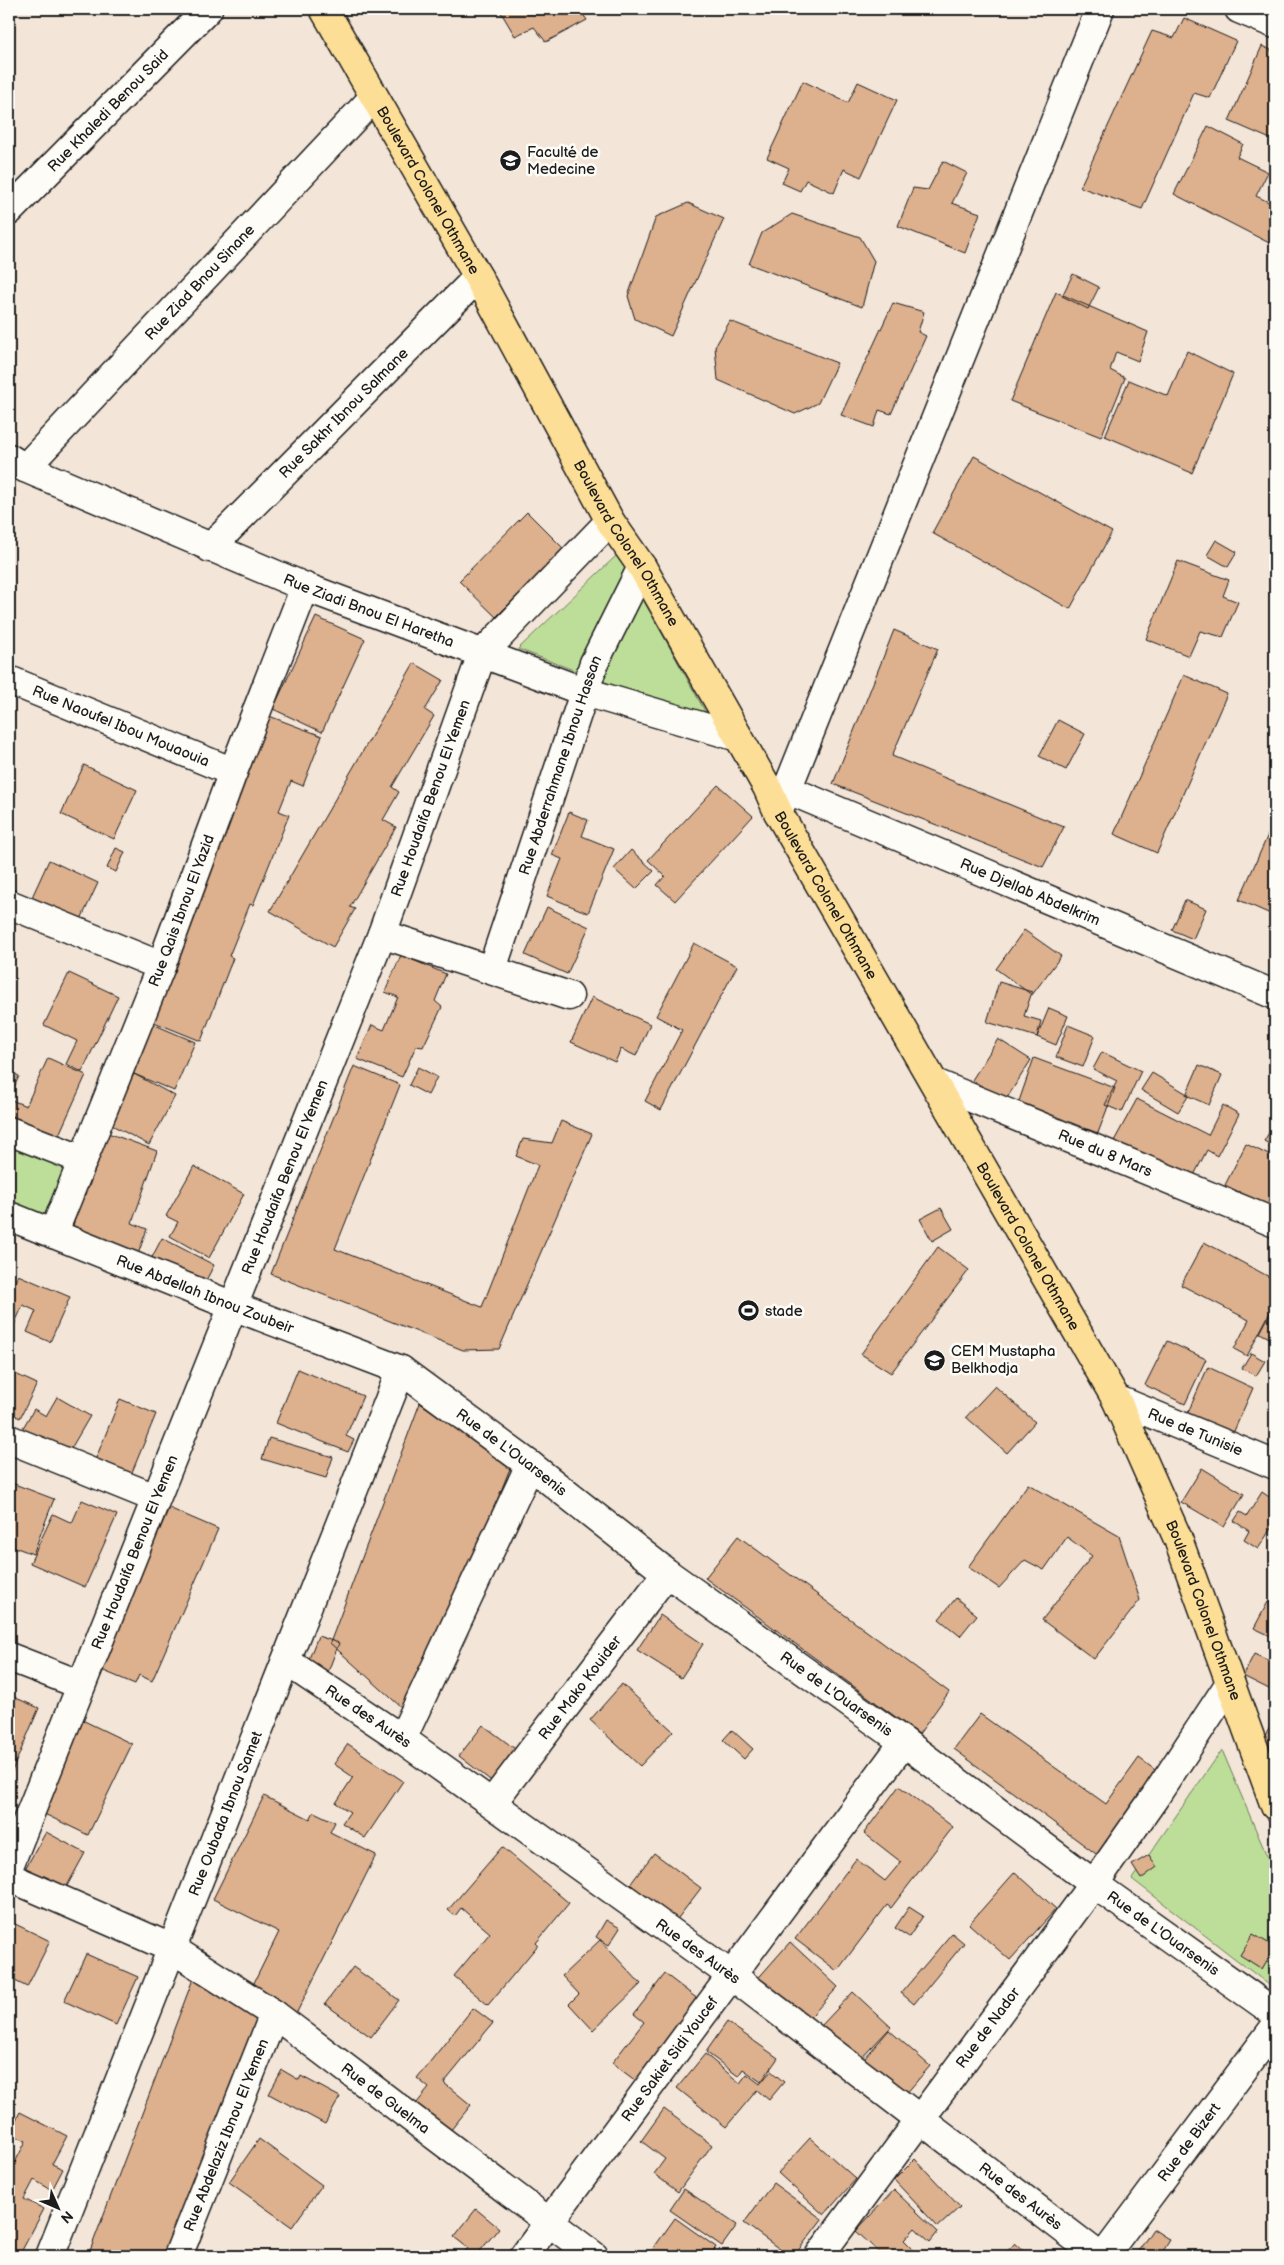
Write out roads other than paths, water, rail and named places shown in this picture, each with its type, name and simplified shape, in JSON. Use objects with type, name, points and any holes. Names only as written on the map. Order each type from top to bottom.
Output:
[{"type":"main road","name":"Boulevard Colonel Othmane","points":[[324,9],[478,277],[610,521],[642,567],[767,787],[782,800],[935,1083],[1116,1399],[1178,1539],[1275,1806]]},
{"type":"street","name":"Rue Khaledi Benou Said","points":[[14,196],[208,9]]},
{"type":"street","points":[[782,800],[1100,9]]},
{"type":"street","points":[[1239,9],[1275,24]]},
{"type":"street","name":"Rue Ziad Bnou Sinane","points":[[17,463],[374,97]]},
{"type":"street","name":"Rue Sakhr Ibnou Salmane","points":[[210,548],[478,277]]},
{"type":"street","name":"Rue Ziadi Bnou El Haretha","points":[[17,463],[210,548],[305,587],[585,692],[738,737]]},
{"type":"street","name":"Rue Houdaifa Benou El Yemen","points":[[9,1866],[382,934],[482,654],[610,521]]},
{"type":"street","name":"Rue Abderrahmane Ibnou Hassan","points":[[492,969],[594,663],[642,567]]},
{"type":"street","name":"Rue Qais Ibnou El Yazid","points":[[53,1234],[161,966],[233,772],[305,587]]},
{"type":"street","name":"Rue Naoufel Ibou Mouaouia","points":[[9,680],[233,772]]},
{"type":"street","name":"Rue Djellab Abdelkrim","points":[[782,800],[1275,995]]},
{"type":"street","points":[[9,904],[161,966]]},
{"type":"street","points":[[382,934],[492,969],[568,996]]},
{"type":"street","name":"Rue du 8 Mars","points":[[935,1083],[1275,1223]]},
{"type":"street","points":[[9,1131],[83,1160]]},
{"type":"street","name":"Rue Abdellah Ibnou Zoubeir","points":[[9,1216],[233,1306],[401,1370]]},
{"type":"street","name":"Rue de L'Ouarsenis","points":[[401,1370],[530,1466],[667,1573],[904,1742],[1094,1884],[1275,2013]]},
{"type":"street","name":"Rue Oubada Ibnou Samet","points":[[50,2256],[401,1370]]},
{"type":"street","name":"Rue de Tunisie","points":[[1116,1399],[1275,1465]]},
{"type":"street","points":[[9,1439],[155,1498]]},
{"type":"street","points":[[402,1739],[530,1466]]},
{"type":"street","name":"Rue Mako Kouider","points":[[492,1803],[667,1573]]},
{"type":"street","points":[[9,1657],[81,1685]]},
{"type":"street","name":"Rue des Aurès","points":[[286,1661],[402,1739],[731,1975],[1099,2256]]},
{"type":"street","name":"Rue de Nador","points":[[819,2256],[1094,1884],[1155,1798],[1230,1683]]},
{"type":"street","name":"Rue Sakiet Sidi Youcef","points":[[524,2256],[904,1742]]},
{"type":"street","name":"Rue de Guelma","points":[[9,1877],[171,1948],[274,2014],[594,2256]]},
{"type":"street","name":"Rue Abdelaziz Ibnou El Yemen","points":[[178,2256],[274,2014]]},
{"type":"street","name":"Rue de Bizert","points":[[1104,2256],[1275,2027]]},
{"type":"place","name":"Faculté de Medecine","points":[[511,161]]},
{"type":"place","name":"stade","points":[[749,1311]]},
{"type":"place","name":"CEM Mustapha Belkhodja","points":[[935,1360]]}]
